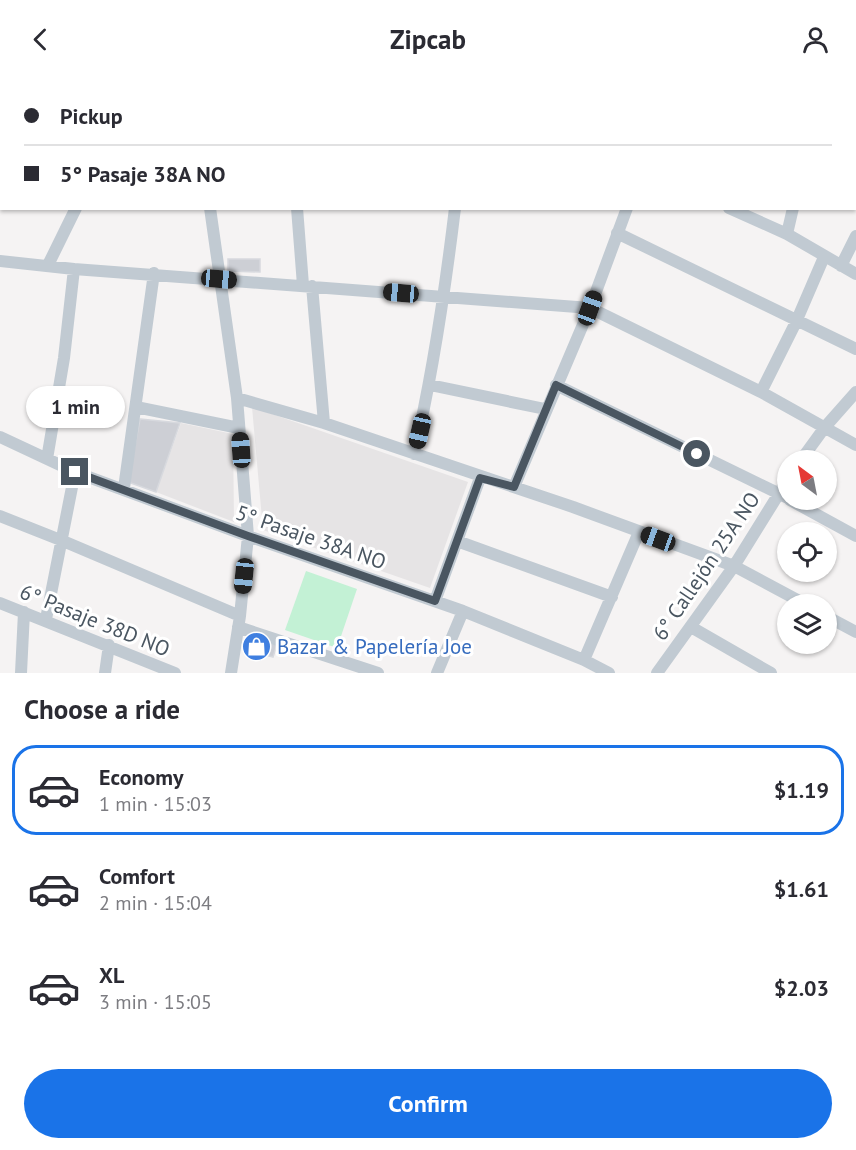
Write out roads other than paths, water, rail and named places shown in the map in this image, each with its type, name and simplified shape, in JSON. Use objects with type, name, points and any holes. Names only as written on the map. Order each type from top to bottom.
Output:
[{"type":"street","points":[[48,265],[75,210]]},
{"type":"street","points":[[210,210],[237,398],[248,536],[231,673]]},
{"type":"street","points":[[297,210],[324,423]]},
{"type":"street","points":[[414,454],[430,385],[445,296],[455,210]]},
{"type":"street","points":[[514,487],[545,409],[590,308],[626,210]]},
{"type":"street","points":[[733,210],[787,234],[856,274]]},
{"type":"street","points":[[787,234],[793,210]]},
{"type":"street","points":[[617,233],[856,349]]},
{"type":"street","points":[[841,266],[856,236]]},
{"type":"street","points":[[761,392],[824,257]]},
{"type":"street","points":[[0,261],[74,269],[154,273],[590,308],[761,392],[856,445]]},
{"type":"street","points":[[47,459],[64,358],[74,269]]},
{"type":"street","points":[[124,489],[154,273]]},
{"type":"street","points":[[430,385],[545,409]]},
{"type":"street","points":[[556,385],[777,493]]},
{"type":"street","points":[[808,450],[856,392]]},
{"type":"street","points":[[237,398],[324,423],[480,478],[514,487],[734,566],[786,594]]},
{"type":"street","points":[[136,407],[239,428]]},
{"type":"street","name":"5° Pasaje 38A NO","points":[[0,437],[75,472],[248,536],[463,611],[584,660],[609,673]]},
{"type":"street","points":[[46,620],[75,472]]},
{"type":"street","points":[[435,601],[480,478]]},
{"type":"street","name":"6° Callejón 25A NO","points":[[657,673],[777,508]]},
{"type":"street","points":[[809,510],[856,536]]},
{"type":"street","points":[[0,516],[63,541],[239,621],[378,673]]},
{"type":"street","points":[[584,660],[639,532]]},
{"type":"street","points":[[457,541],[612,597]]},
{"type":"street","name":"6° Pasaje 38D NO","points":[[0,603],[175,673]]},
{"type":"street","points":[[437,673],[463,611]]},
{"type":"street","points":[[21,673],[24,612]]},
{"type":"street","points":[[837,622],[856,632]]},
{"type":"street","points":[[692,627],[771,673]]},
{"type":"street","points":[[105,673],[109,645]]},
{"type":"place","name":"Bazar & Papelería Joe","points":[[256,646]]}]
